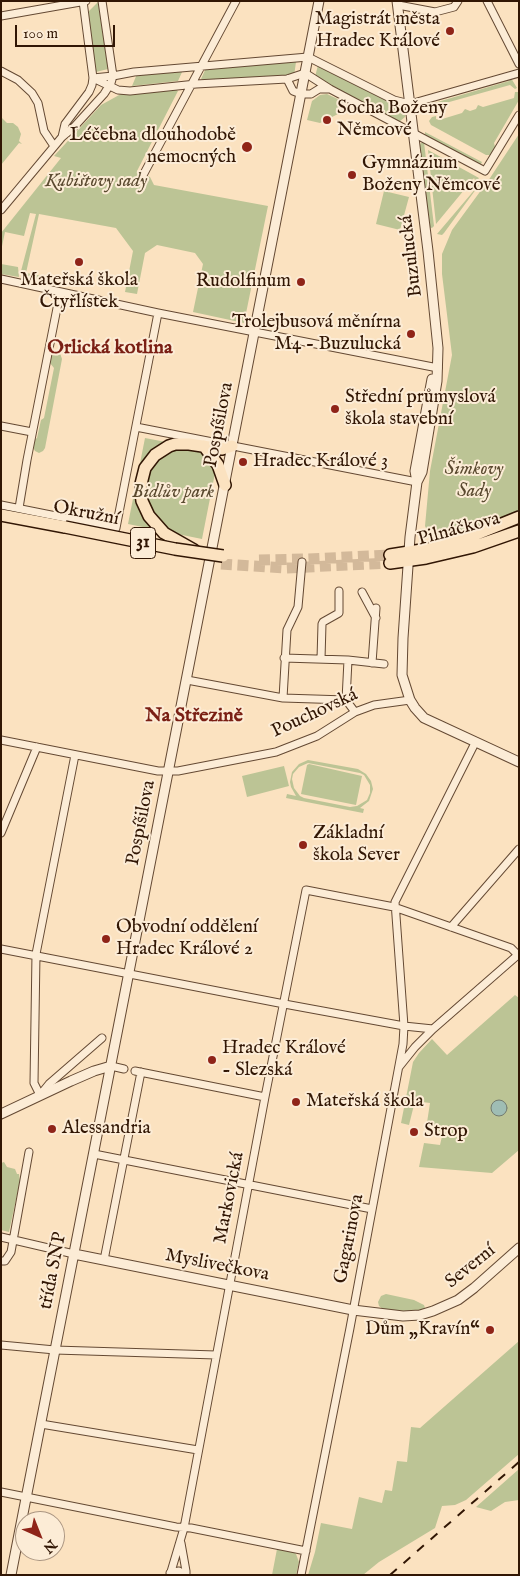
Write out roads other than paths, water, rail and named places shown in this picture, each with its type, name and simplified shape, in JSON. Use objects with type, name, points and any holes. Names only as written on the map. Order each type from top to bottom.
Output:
[{"type":"main road","points":[[200,553],[179,543],[153,523],[142,501],[141,484],[145,468],[154,455],[175,444],[222,449],[232,446]]},
{"type":"main road","points":[[204,446],[218,465],[225,485]]},
{"type":"main road","name":"Okružní","points":[[1,515],[64,531],[174,557],[222,560],[200,553],[64,531],[1,522]]},
{"type":"main road","name":"Pilnáčkova","points":[[408,556],[467,538],[519,518]]},
{"type":"main road","name":"Pilnáčkova","points":[[408,556],[473,547],[519,531]]},
{"type":"main road","points":[[390,559],[408,556]]},
{"type":"street","points":[[1,210],[54,146],[74,127],[109,86],[113,76],[102,1]]},
{"type":"street","points":[[141,179],[236,1]]},
{"type":"street","name":"Pospíšilova","points":[[129,973],[319,1]]},
{"type":"street","points":[[398,3],[435,12],[454,6],[458,1]]},
{"type":"street","points":[[487,1],[519,64]]},
{"type":"street","points":[[1,16],[84,2],[93,78],[92,85],[66,124],[62,137]]},
{"type":"street","name":"Buzulucká","points":[[398,3],[438,358],[436,368],[437,381],[422,472],[417,482],[408,556],[401,666],[403,682],[410,700]]},
{"type":"street","points":[[93,78],[134,72],[308,57],[394,100],[410,104],[519,73]]},
{"type":"street","points":[[1,71],[18,80],[32,93],[38,103],[44,131],[54,146]]},
{"type":"street","points":[[93,78],[118,90],[130,91],[287,78],[305,73],[330,89],[485,171],[519,115]]},
{"type":"street","points":[[287,78],[293,91],[301,94],[311,94],[319,89],[330,89]]},
{"type":"street","points":[[1,279],[158,314],[436,368]]},
{"type":"street","points":[[19,508],[60,293]]},
{"type":"street","points":[[158,314],[136,427],[417,482]]},
{"type":"street","points":[[1,426],[32,432]]},
{"type":"street","name":"Okružní","points":[[1,504],[116,528],[136,427]]},
{"type":"street","points":[[283,698],[287,630],[298,607],[302,562]]},
{"type":"street","points":[[321,659],[322,624],[339,612],[339,591]]},
{"type":"street","points":[[362,592],[376,618]]},
{"type":"street","points":[[372,663],[376,608]]},
{"type":"street","points":[[284,658],[348,660],[384,664]]},
{"type":"street","points":[[348,660],[346,700],[355,712]]},
{"type":"street","points":[[186,680],[283,698],[346,700]]},
{"type":"street","points":[[410,700],[418,712],[428,721],[519,762]]},
{"type":"street","name":"Pouchovská","points":[[169,772],[276,752],[317,736],[355,712],[374,705],[410,700]]},
{"type":"street","points":[[1,740],[169,772]]},
{"type":"street","points":[[399,1067],[433,1029],[518,955],[511,948],[394,907],[396,898],[475,743]]},
{"type":"street","points":[[1,833],[37,747]]},
{"type":"street","points":[[40,1095],[34,1083],[36,954],[75,755]]},
{"type":"street","points":[[451,927],[519,849]]},
{"type":"street","name":"Markovická","points":[[170,1574],[184,1528],[306,890],[394,907]]},
{"type":"street","name":"Gagarinova","points":[[301,1575],[403,1044],[404,1026],[394,907]]},
{"type":"street","points":[[1,948],[284,1004],[404,1026],[433,1029]]},
{"type":"street","name":"třída SNP","points":[[11,1575],[129,973]]},
{"type":"street","points":[[40,1095],[102,1038]]},
{"type":"street","points":[[1,1114],[94,1071],[111,1066],[124,1069]]},
{"type":"street","points":[[104,1260],[138,1071],[265,1097]]},
{"type":"street","points":[[1,1261],[5,1261],[11,1252],[29,1152]]},
{"type":"street","points":[[94,1154],[372,1209]]},
{"type":"street","points":[[1,1238],[74,1254]]},
{"type":"street","name":"Severní","points":[[353,1310],[403,1316],[420,1315],[438,1310],[465,1295],[519,1248]]},
{"type":"street","name":"Myslivečkova","points":[[74,1254],[353,1310]]},
{"type":"street","points":[[1,1345],[55,1350],[216,1355]]},
{"type":"street","points":[[41,1424],[198,1450]]},
{"type":"street","points":[[1,1492],[306,1552]]},
{"type":"street","name":"Markovická","points":[[181,1541],[185,1575]]},
{"type":"street","points":[[170,1574],[179,1571],[185,1575]]},
{"type":"water","points":[[496,1100],[502,1100],[507,1105],[505,1114],[496,1116],[491,1111],[491,1105]]},
{"type":"tunnel","points":[[259,560],[390,555]]},
{"type":"tunnel","points":[[221,564],[286,568],[390,563]]},
{"type":"railway","points":[[390,1575],[519,1462]]},
{"type":"place","name":"Magistrát města Hradec Králové","points":[[450,31]]},
{"type":"place","name":"Socha Boženy Němcové","points":[[327,120]]},
{"type":"place","name":"Léčebna dlouhodobě nemocných","points":[[247,147]]},
{"type":"place","name":"Gymnázium Boženy Němcové","points":[[352,175]]},
{"type":"place","name":"Mateřská škola Čtyřlístek","points":[[79,262]]},
{"type":"place","name":"Rudolfinum","points":[[301,282]]},
{"type":"place","name":"Trolejbusová měnírna M4 - Buzulucká","points":[[411,334]]},
{"type":"place","name":"Střední průmyslová škola stavební","points":[[335,409]]},
{"type":"place","name":"Hradec Králové 3","points":[[243,462]]},
{"type":"place","name":"Základní škola Sever","points":[[303,845]]},
{"type":"place","name":"Obvodní oddělení Hradec Králové 2","points":[[106,939]]},
{"type":"place","name":"Hradec Králové - Slezská","points":[[212,1060]]},
{"type":"place","name":"Mateřská škola","points":[[296,1102]]},
{"type":"place","name":"Alessandria","points":[[52,1129]]},
{"type":"place","name":"Strop","points":[[414,1132]]},
{"type":"place","name":"Dům „Kravín“","points":[[490,1330]]},
{"type":"district","name":"Orlická kotlina","points":[[110,349]]},
{"type":"district","name":"Na Střezině","points":[[194,717]]},
{"type":"park label","name":"Kubištovy sady","points":[[96,182]]},
{"type":"park label","name":"Šimkovy Sady","points":[[474,481]]},
{"type":"park label","name":"Bidlův park","points":[[173,493]]}]
